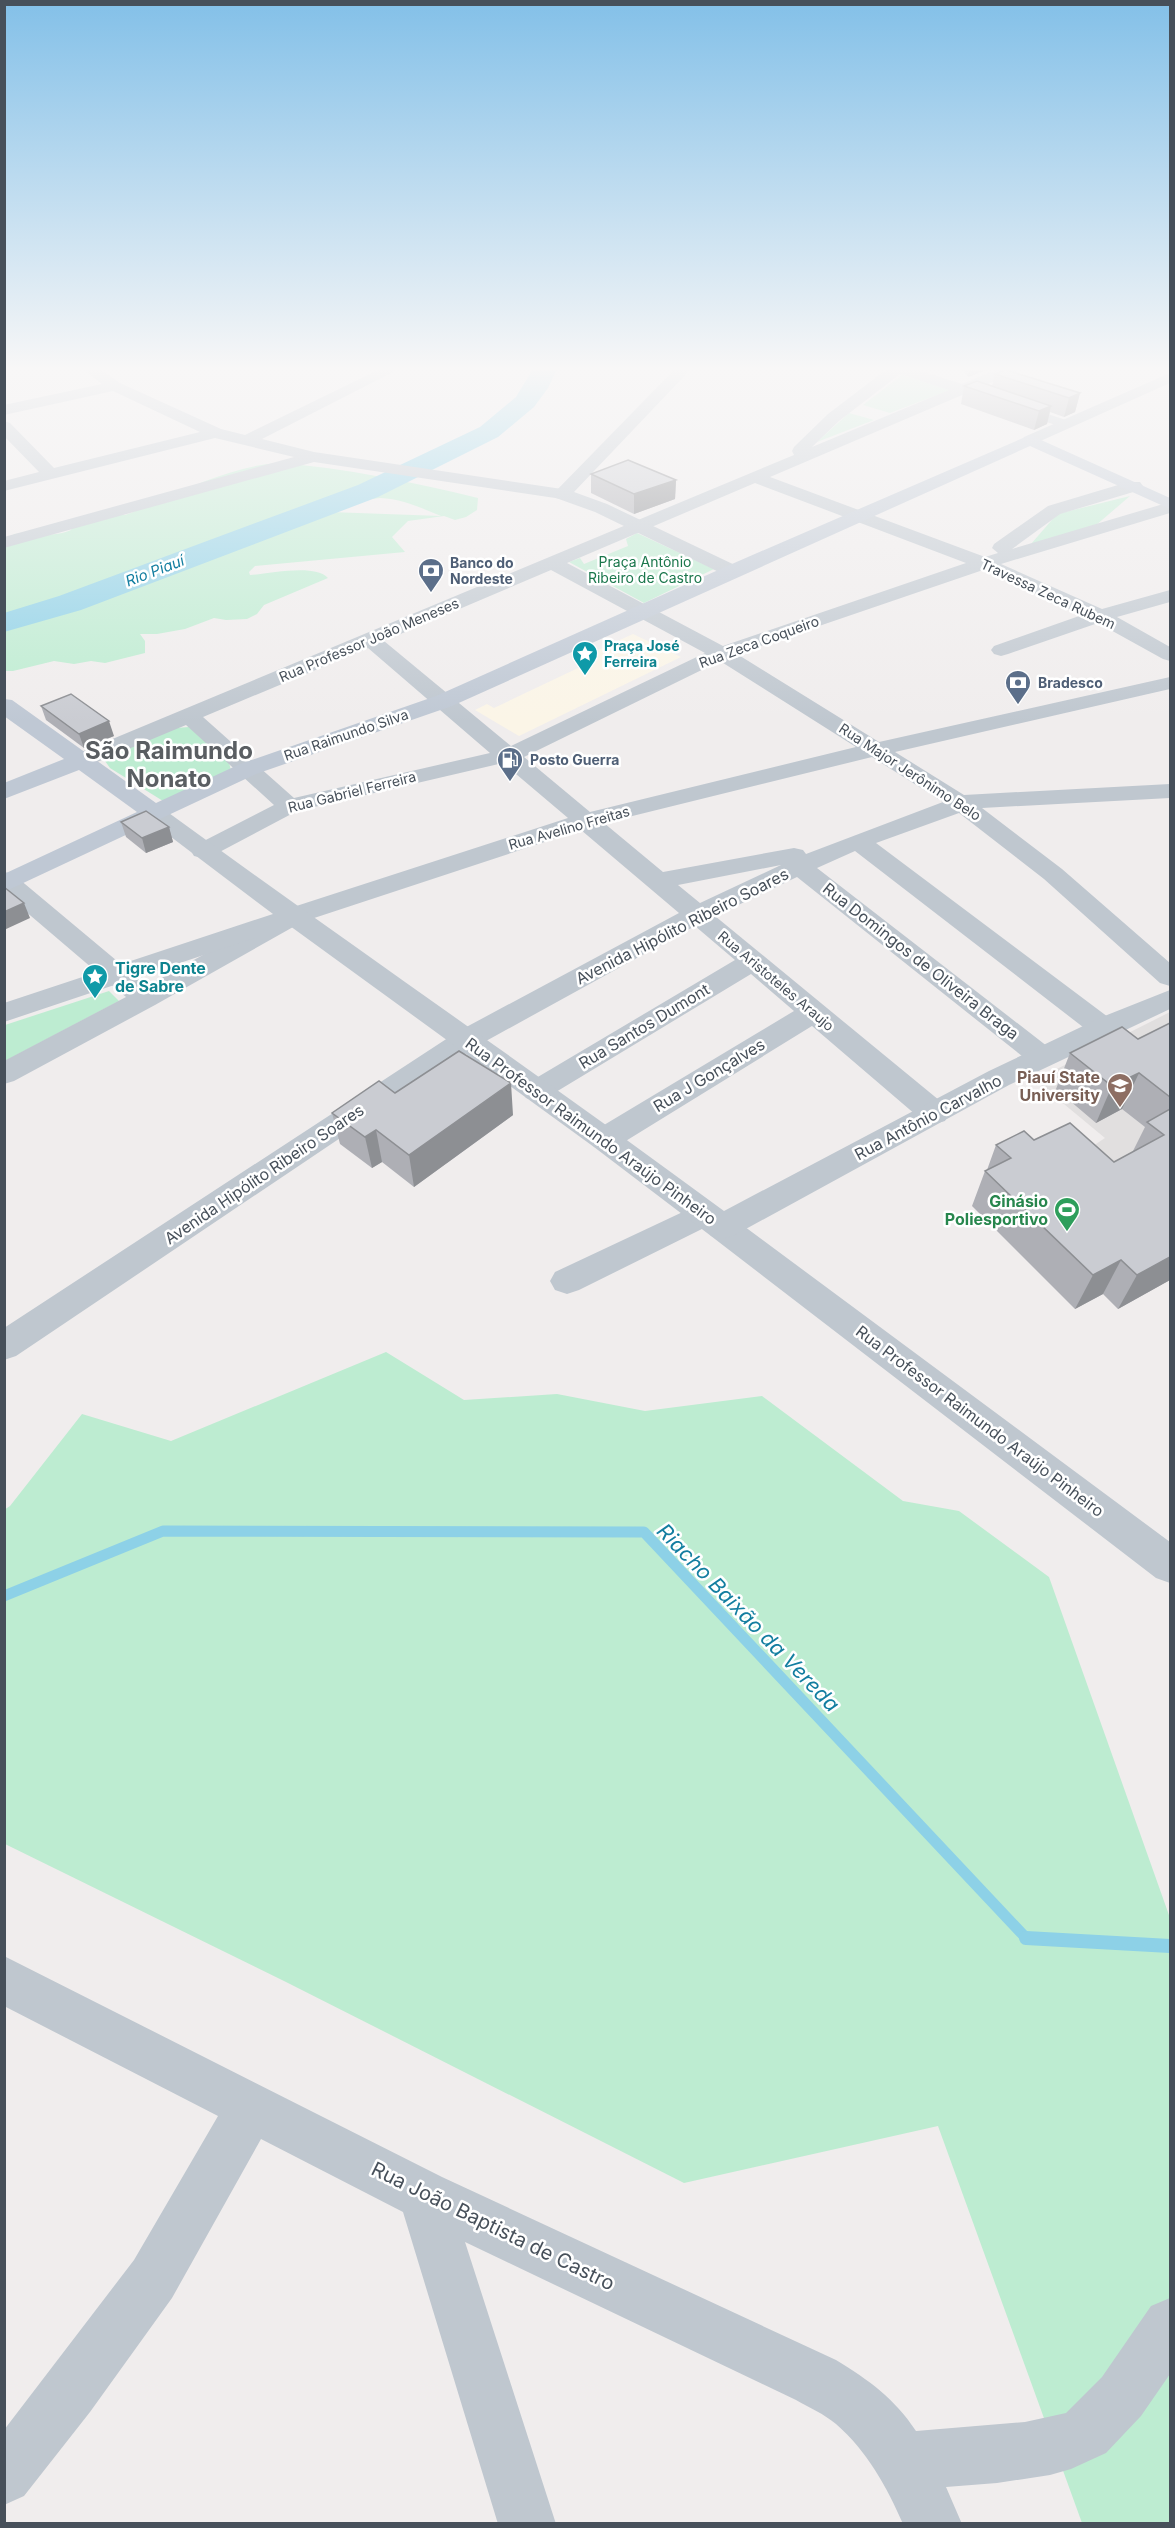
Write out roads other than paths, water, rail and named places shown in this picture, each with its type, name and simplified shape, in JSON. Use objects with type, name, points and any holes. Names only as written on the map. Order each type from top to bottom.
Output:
[{"type":"main road","name":"Rua Raimundo Silva","points":[[6,882],[248,769],[444,701],[924,487]]},
{"type":"main road","points":[[1134,487],[1170,506]]},
{"type":"main road","points":[[1139,489],[1143,487]]},
{"type":"main road","name":"Rua Professor Raimundo Araújo Pinheiro","points":[[4,705],[154,813]]},
{"type":"main road","points":[[4,792],[82,760]]},
{"type":"street","points":[[4,543],[206,487]]},
{"type":"street","points":[[516,487],[562,494],[601,508],[732,571]]},
{"type":"street","points":[[562,494],[569,487]]},
{"type":"street","name":"Rua Professor João Meneses","points":[[82,760],[731,487]]},
{"type":"street","name":"Travessa Zeca Rubem","points":[[781,487],[984,563],[1100,616],[1170,655]]},
{"type":"street","points":[[1095,529],[1139,489]]},
{"type":"street","points":[[984,563],[1054,510],[1139,489]]},
{"type":"street","name":"Rua Zeca Coqueiro","points":[[510,755],[722,653],[984,563],[1170,506]]},
{"type":"street","points":[[552,563],[722,653]]},
{"type":"street","points":[[1001,650],[1100,616],[1170,596]]},
{"type":"street","name":"Rua Aristoteles Araujo","points":[[370,640],[510,755],[584,821],[934,1113]]},
{"type":"street","name":"Rua Major Jerônimo Belo","points":[[722,653],[878,749],[1053,874],[1170,977]]},
{"type":"street","name":"Rua Avelino Freitas","points":[[4,1074],[145,999],[293,916],[584,821],[878,749],[1170,683]]},
{"type":"street","points":[[188,715],[289,806]]},
{"type":"street","name":"Rua Gabriel Ferreira","points":[[203,851],[289,806],[510,755]]},
{"type":"street","name":"Avenida Hipólito Ribeiro Soares","points":[[4,1346],[467,1039],[698,914],[799,866],[854,844],[959,808],[1170,791]]},
{"type":"street","name":"Avenida Hipólito Ribeiro Soares","points":[[959,808],[1170,803]]},
{"type":"street","name":"Rua Professor Raimundo Araújo Pinheiro","points":[[154,813],[293,916],[605,1138],[1170,1565]]},
{"type":"street","points":[[854,844],[1102,1027]]},
{"type":"street","name":"Avenida Hipólito Ribeiro Soares","points":[[658,881],[854,844]]},
{"type":"street","name":"Rua Domingos de Oliveira Braga","points":[[799,866],[1042,1057]]},
{"type":"street","points":[[6,882],[145,999]]},
{"type":"street","points":[[4,1013],[293,916]]},
{"type":"street","name":"Rua Santos Dumont","points":[[536,1091],[752,962]]},
{"type":"street","name":"Rua Antônio Carvalho","points":[[567,1281],[713,1220],[934,1113],[1102,1027],[1170,999]]},
{"type":"street","name":"Rua J Gonçalves","points":[[605,1138],[813,1012]]},
{"type":"street","name":"Rua João Baptista de Castro","points":[[4,1980],[424,2195],[816,2380],[855,2404],[878,2427],[901,2461],[933,2523]]},
{"type":"street","points":[[4,2476],[70,2392],[153,2279],[252,2106]]},
{"type":"street","points":[[424,2195],[527,2523]]},
{"type":"street","points":[[901,2461],[1034,2449],[1061,2444],[1085,2434],[1110,2410],[1170,2325]]},
{"type":"waterway","name":"Rio Piauí","points":[[4,623],[70,603],[376,487]]},
{"type":"waterway","name":"Riacho Baixão da Vereda","points":[[4,1596],[163,1531],[644,1532],[1026,1938]]},
{"type":"waterway","name":"Riacho Baixão da Vereda","points":[[1026,1938],[1170,1946]]},
{"type":"waterway","name":"Riacho Baixão da Vereda","points":[[1026,1938],[1033,1939]]},
{"type":"place","name":"Banco do Nordeste","points":[[431,594]]},
{"type":"place","name":"Praça José Ferreira","points":[[585,677]]},
{"type":"place","name":"Bradesco","points":[[1018,706]]},
{"type":"place","name":"Posto Guerra","points":[[510,783]]},
{"type":"place","name":"Tigre Dente de Sabre","points":[[95,1000]]},
{"type":"place","name":"Piauí State University","points":[[1120,1109]]},
{"type":"place","name":"Ginásio Poliesportivo","points":[[1067,1233]]},
{"type":"district","name":"São Raimundo Nonato","points":[[169,765]]},
{"type":"park label","name":"Praça Antônio Ribeiro de Castro","points":[[645,570]]}]
